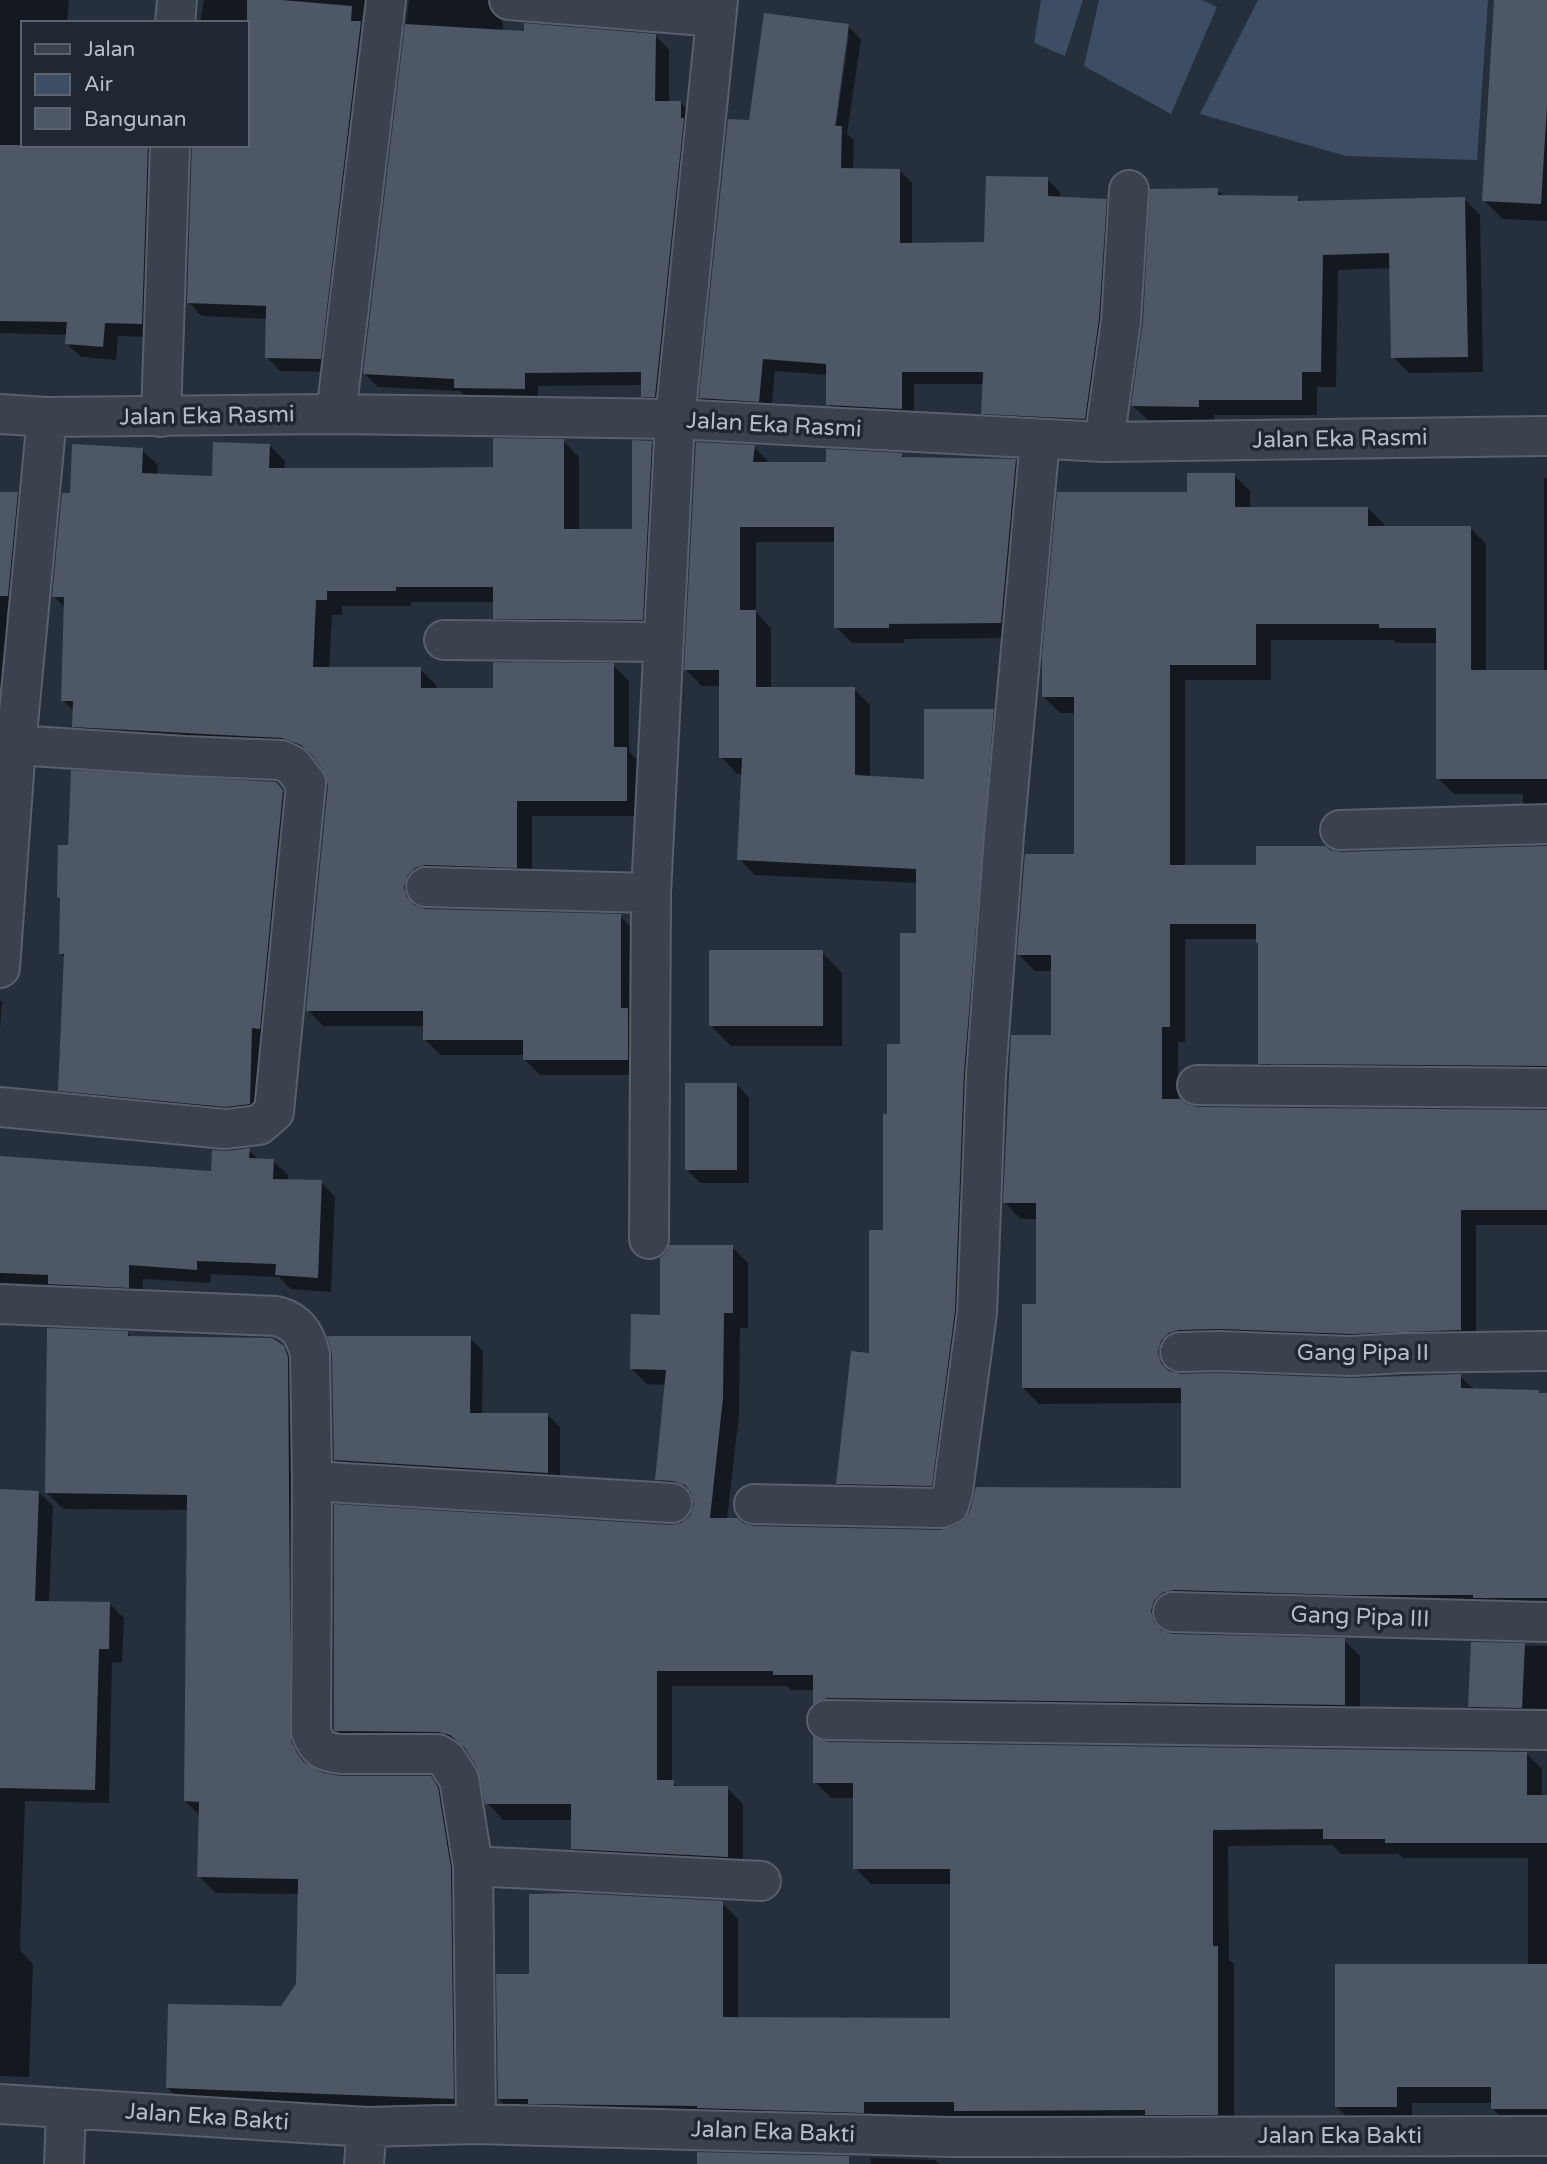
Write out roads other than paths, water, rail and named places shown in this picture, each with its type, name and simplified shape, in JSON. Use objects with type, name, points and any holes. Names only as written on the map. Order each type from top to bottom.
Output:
[{"type":"street","points":[[176,21],[177,0]]},
{"type":"street","points":[[336,414],[386,0]]},
{"type":"street","points":[[509,0],[717,9],[676,419],[651,893],[649,1239]]},
{"type":"street","points":[[161,416],[170,147]]},
{"type":"street","points":[[1104,442],[1121,321],[1129,190]]},
{"type":"street","name":"Jalan Eka Rasmi","points":[[0,414],[47,417],[336,414],[676,419],[1104,442],[1547,436]]},
{"type":"street","points":[[0,968],[16,745],[47,417]]},
{"type":"street","points":[[754,1504],[941,1508],[949,1505],[951,1498],[977,1313],[987,1062],[1004,836],[1040,439]]},
{"type":"street","points":[[444,640],[664,642]]},
{"type":"street","points":[[0,1107],[225,1129],[259,1125],[274,1112],[306,783],[292,765],[281,760],[16,745]]},
{"type":"street","points":[[1340,830],[1547,824]]},
{"type":"street","points":[[426,887],[651,893]]},
{"type":"street","points":[[1197,1085],[1547,1088]]},
{"type":"street","points":[[0,1304],[263,1315],[288,1319],[306,1340],[310,1354],[312,1481],[309,1721],[314,1742],[325,1752],[438,1754],[446,1759],[459,1779],[473,1866],[476,2124]]},
{"type":"street","name":"Gang Pipa II","points":[[1180,1352],[1219,1350],[1351,1356],[1547,1352]]},
{"type":"street","points":[[312,1481],[672,1503]]},
{"type":"street","name":"Gang Pipa III","points":[[1173,1612],[1547,1622]]},
{"type":"street","points":[[827,1720],[1547,1730]]},
{"type":"street","points":[[473,1866],[761,1881]]},
{"type":"street","name":"Jalan Eka Bakti","points":[[0,2104],[66,2109],[365,2146],[476,2124],[950,2150],[1547,2136]]},
{"type":"street","points":[[64,2164],[66,2109]]},
{"type":"water","points":[[1041,0],[1083,0],[1065,56],[1034,43]]},
{"type":"water","points":[[1099,0],[1202,0],[1217,7],[1171,114],[1084,66]]},
{"type":"water","points":[[1258,0],[1488,0],[1477,160],[1346,156],[1200,114]]}]
